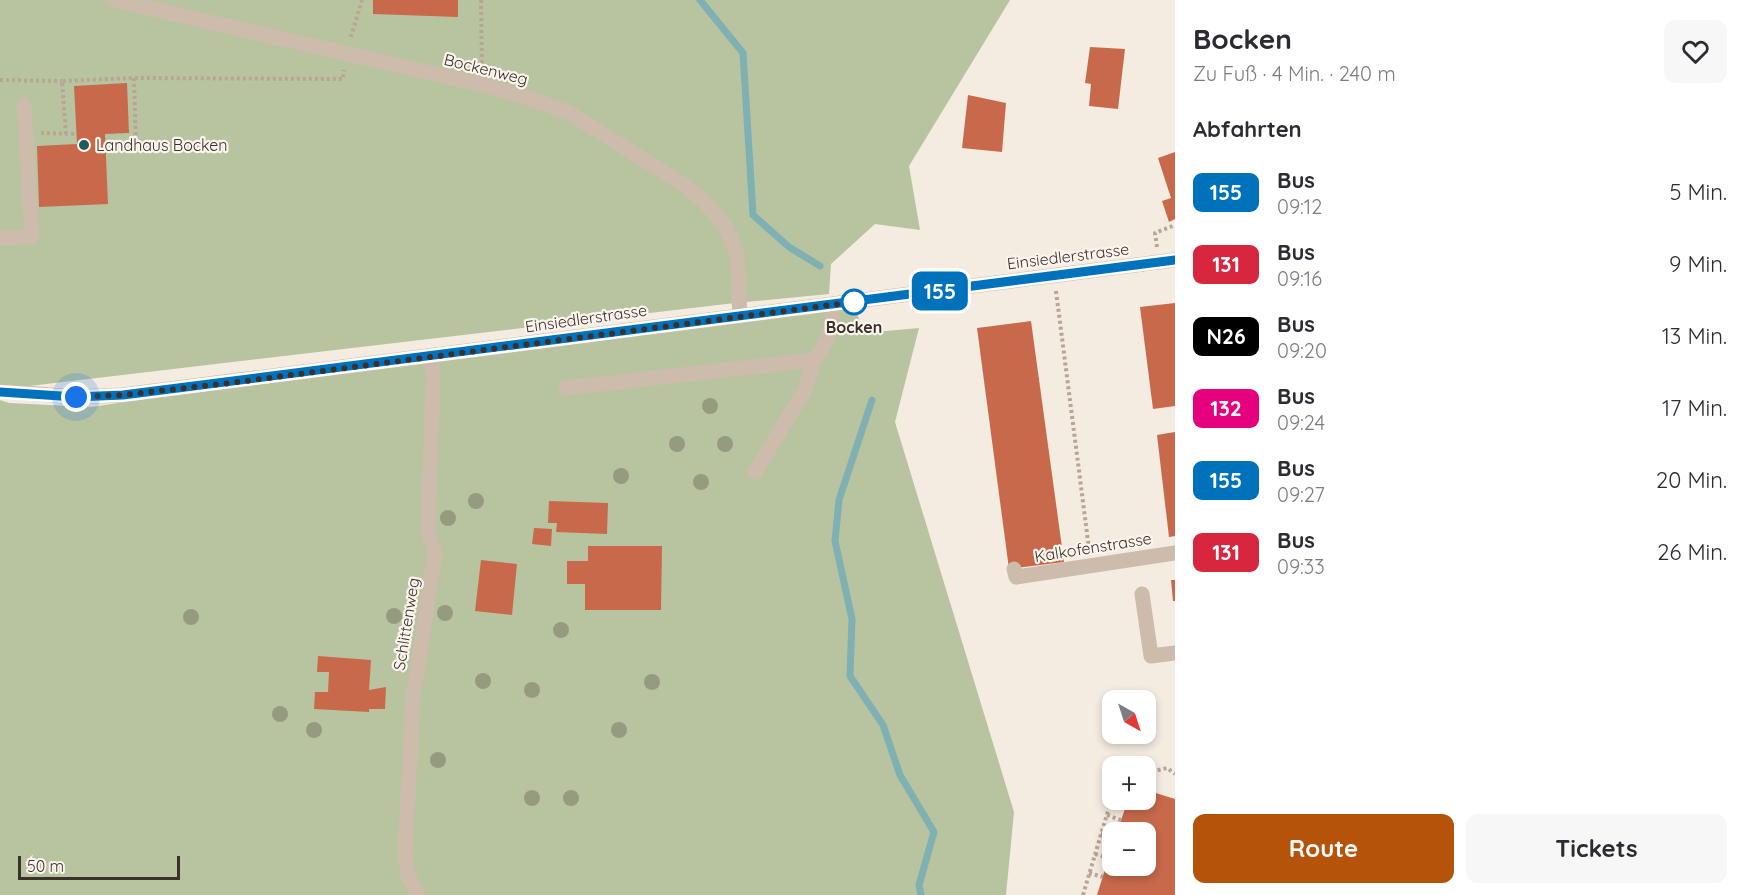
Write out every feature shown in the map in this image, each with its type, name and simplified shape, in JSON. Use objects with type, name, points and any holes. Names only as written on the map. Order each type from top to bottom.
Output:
[{"type":"street","name":"Bockenweg","points":[[114,0],[483,85],[535,100],[572,114],[686,186],[707,204],[725,226],[737,254],[740,317]]},
{"type":"street","points":[[0,238],[32,237],[24,106]]},
{"type":"street","name":"Einsiedlerstrasse","points":[[0,392],[76,397],[123,395],[1175,260]]},
{"type":"street","points":[[755,472],[805,390],[813,360],[823,350],[830,332],[833,322],[832,305]]},
{"type":"street","name":"Schlittenweg","points":[[418,895],[408,876],[405,852],[413,697],[435,553],[428,532],[434,379],[431,357]]},
{"type":"street","points":[[566,388],[813,360]]},
{"type":"street","name":"Kalkofenstrasse","points":[[1015,573],[1175,553]]},
{"type":"street","points":[[1142,594],[1151,656],[1175,653]]},
{"type":"path","points":[[0,80],[343,79],[346,53],[362,0]]},
{"type":"path","points":[[481,0],[483,85]]},
{"type":"path","points":[[105,147],[136,146],[134,78]]},
{"type":"path","points":[[63,81],[66,134],[76,134]]},
{"type":"path","points":[[1159,262],[1155,233],[1175,225]]},
{"type":"path","points":[[1054,276],[1088,537]]},
{"type":"path","points":[[1156,771],[1167,768],[1175,774]]},
{"type":"path","points":[[1091,895],[1083,894],[1109,810]]},
{"type":"path","points":[[1107,815],[1121,820]]},
{"type":"path","points":[[1095,854],[1102,856]]},
{"type":"path","points":[[1089,873],[1103,877]]},
{"type":"green space","points":[[0,0],[1010,0],[909,166],[920,230],[875,224],[831,264],[829,294],[726,304],[12,388],[0,385]]},
{"type":"green space","points":[[853,302],[864,333],[919,328],[895,422],[1014,812],[1006,895],[0,895],[0,400],[9,403],[91,407],[431,357]]},
{"type":"building","points":[[373,0],[458,0],[458,17],[373,14]]},
{"type":"building","points":[[1090,47],[1125,49],[1118,109],[1089,106],[1091,84],[1085,83]]},
{"type":"building","name":"Landhaus Bocken","points":[[127,83],[129,133],[105,134],[108,204],[39,207],[37,146],[77,144],[74,86]]},
{"type":"building","points":[[968,95],[1006,103],[1002,152],[962,148]]},
{"type":"building","points":[[1175,152],[1175,219],[1169,222],[1162,201],[1171,198],[1158,158]]},
{"type":"building","points":[[1175,303],[1175,406],[1153,409],[1140,307]]},
{"type":"building","points":[[1031,321],[1064,562],[1009,569],[977,328]]},
{"type":"building","points":[[1175,432],[1175,536],[1169,537],[1157,435]]},
{"type":"building","points":[[549,501],[608,503],[607,534],[556,532],[557,523],[548,523]]},
{"type":"building","points":[[534,528],[552,529],[551,546],[532,544]]},
{"type":"building","points":[[588,546],[662,546],[661,610],[585,610],[585,584],[567,584],[567,561],[588,561]]},
{"type":"building","points":[[481,560],[517,564],[512,615],[475,611]]},
{"type":"building","points":[[1171,580],[1175,580],[1175,601],[1173,601]]},
{"type":"building","points":[[318,656],[371,660],[369,690],[386,687],[385,709],[369,709],[369,712],[314,709],[315,692],[328,692],[329,672],[317,672]]},
{"type":"building","points":[[1156,793],[1175,799],[1175,895],[1097,895],[1103,876],[1156,876],[1156,822],[1120,822],[1125,810],[1156,810]]},
{"type":"waterway","points":[[700,0],[743,53],[753,215],[789,247],[820,266]]},
{"type":"waterway","points":[[872,400],[839,500],[835,541],[852,619],[850,676],[883,725],[900,775],[934,832],[919,885],[921,895]]},
{"type":"bus line","name":"155","points":[[0,392],[76,397],[123,395],[230,383],[1175,260]]},
{"type":"place","name":"Landhaus Bocken","points":[[84,145]]},
{"type":"place","name":"Bocken","points":[[854,302]]},
{"type":"route","points":[[76,397],[123,395],[230,383],[854,302]]}]
